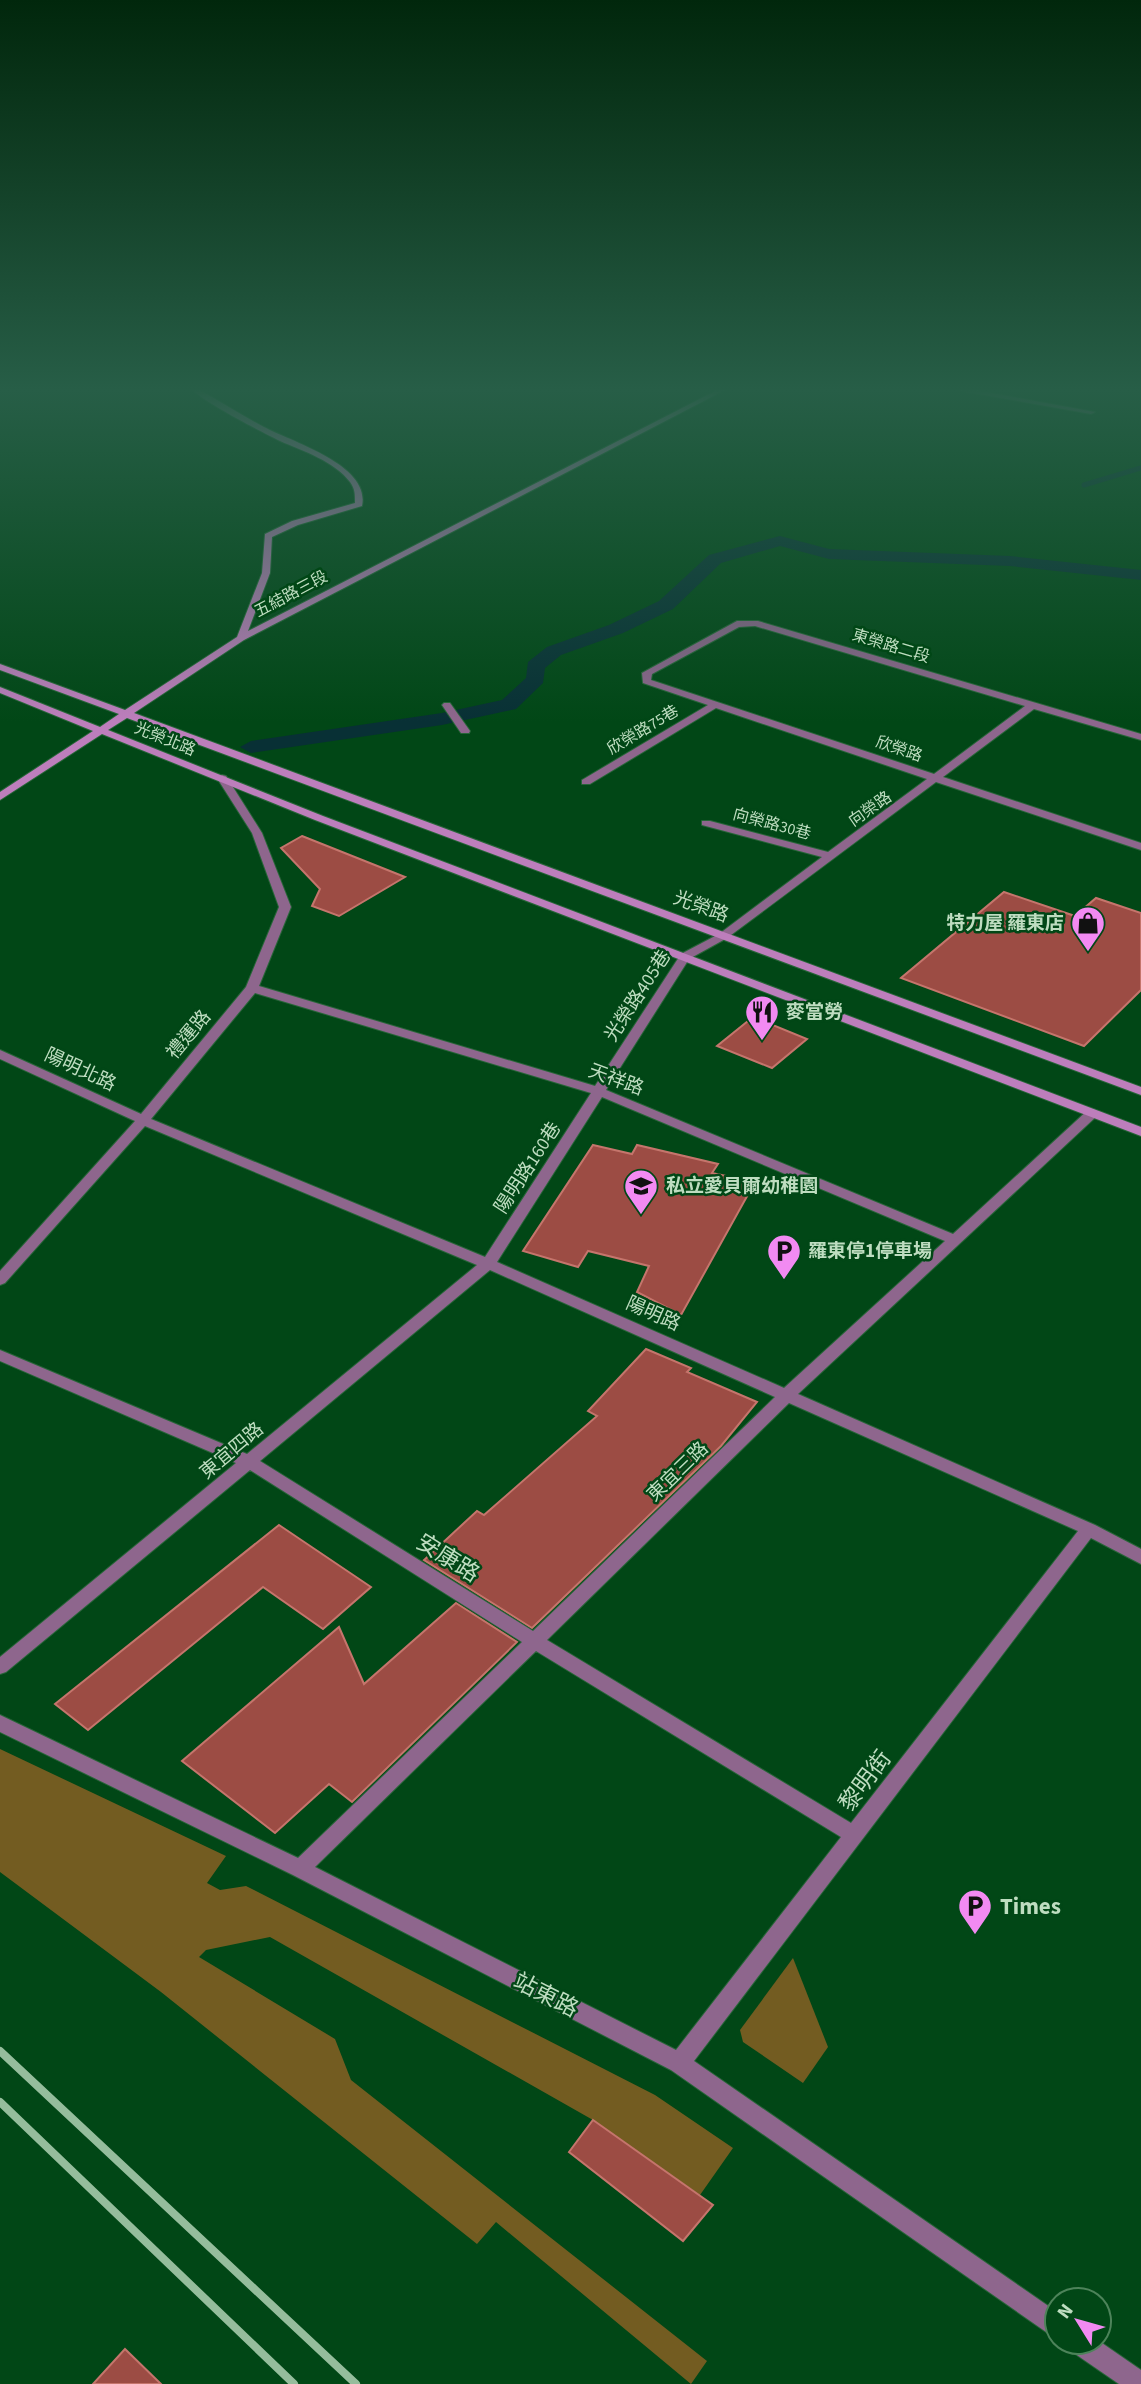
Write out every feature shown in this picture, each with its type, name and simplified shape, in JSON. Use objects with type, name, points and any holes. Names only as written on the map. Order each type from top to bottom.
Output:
[{"type":"street","points":[[241,638],[267,573],[268,536],[288,526],[359,504],[360,500]]},
{"type":"street","name":"五結路三段","points":[[0,797],[241,638],[508,500]]},
{"type":"street","name":"東榮路二段","points":[[646,681],[647,673],[737,624],[755,623],[1141,737]]},
{"type":"street","name":"光榮北路","points":[[0,667],[247,757]]},
{"type":"street","name":"欣榮路","points":[[646,681],[1141,847]]},
{"type":"street","name":"光榮北路","points":[[0,690],[319,818],[685,957]]},
{"type":"street","name":"欣榮路75巷","points":[[586,782],[716,704]]},
{"type":"street","points":[[447,705],[465,732]]},
{"type":"street","name":"向榮路","points":[[723,936],[1034,705]]},
{"type":"street","name":"光榮路","points":[[247,757],[1141,1091]]},
{"type":"street","name":"禮運路","points":[[0,1280],[143,1120],[252,988],[285,907],[257,833],[222,778]]},
{"type":"street","name":"向榮路30巷","points":[[706,823],[830,856]]},
{"type":"street","name":"光榮路405巷","points":[[600,1092],[685,957],[723,936]]},
{"type":"street","points":[[685,957],[1141,1132]]},
{"type":"street","name":"天祥路","points":[[252,988],[600,1092],[955,1240]]},
{"type":"street","name":"陽明北路","points":[[0,1054],[143,1120]]},
{"type":"street","name":"陽明路160巷","points":[[488,1264],[600,1092]]},
{"type":"street","name":"東宜三路","points":[[300,1869],[786,1396],[1093,1113]]},
{"type":"street","name":"陽明路","points":[[143,1120],[488,1264],[1089,1529],[1141,1556]]},
{"type":"street","name":"東宜四路","points":[[0,1667],[488,1264]]},
{"type":"street","name":"安康路","points":[[0,1356],[251,1462],[534,1641],[854,1835]]},
{"type":"street","name":"黎明街","points":[[679,2063],[1089,1529]]},
{"type":"street","name":"站東路","points":[[0,1723],[300,1869],[679,2063],[1043,2316]]},
{"type":"street","points":[[1100,2356],[1140,2384]]},
{"type":"shaded area","points":[[0,1749],[226,1856],[207,1883],[220,1890],[246,1886],[655,2095],[733,2148],[700,2195],[593,2120],[270,1937],[206,1950],[199,1957],[335,2039],[351,2080],[707,2361],[691,2384],[496,2222],[477,2244],[161,1992],[0,1872]]},
{"type":"shaded area","points":[[793,1958],[828,2047],[803,2083],[743,2042],[740,2030]]},
{"type":"building","points":[[302,836],[405,877],[339,916],[312,906],[320,889],[281,848]]},
{"type":"building","name":"特力屋 羅東店","points":[[1004,892],[1075,916],[1096,898],[1141,913],[1141,990],[1084,1046],[901,978]]},
{"type":"building","name":"麥當勞","points":[[753,1017],[807,1039],[772,1068],[717,1046]]},
{"type":"building","name":"私立愛貝爾幼稚園","points":[[593,1145],[632,1154],[637,1145],[718,1164],[712,1173],[755,1182],[681,1315],[637,1292],[649,1266],[588,1251],[578,1267],[523,1251]]},
{"type":"building","points":[[646,1349],[691,1368],[687,1372],[757,1402],[721,1446],[532,1628],[424,1560],[477,1511],[484,1515],[597,1416],[588,1411]]},
{"type":"building","points":[[279,1525],[371,1587],[323,1629],[263,1587],[88,1730],[55,1704]]},
{"type":"building","points":[[456,1603],[517,1642],[352,1802],[329,1784],[275,1833],[182,1761],[339,1627],[364,1684]]},
{"type":"building","points":[[593,2120],[713,2205],[683,2241],[569,2152]]},
{"type":"building","points":[[125,2349],[161,2384],[93,2384]]},
{"type":"waterway","points":[[251,747],[442,719],[509,705],[536,679],[535,666],[554,651],[616,629],[666,605],[682,587],[715,559],[780,541],[829,554],[1010,561],[1141,575]]},
{"type":"railway","points":[[0,2051],[356,2384]]},
{"type":"railway","points":[[0,2102],[294,2384]]},
{"type":"place","name":"特力屋 羅東店","points":[[1088,953]]},
{"type":"place","name":"麥當勞","points":[[762,1042]]},
{"type":"place","name":"私立愛貝爾幼稚園","points":[[641,1216]]},
{"type":"place","name":"羅東停1停車場","points":[[784,1281]]},
{"type":"place","name":"Times","points":[[975,1936]]}]
